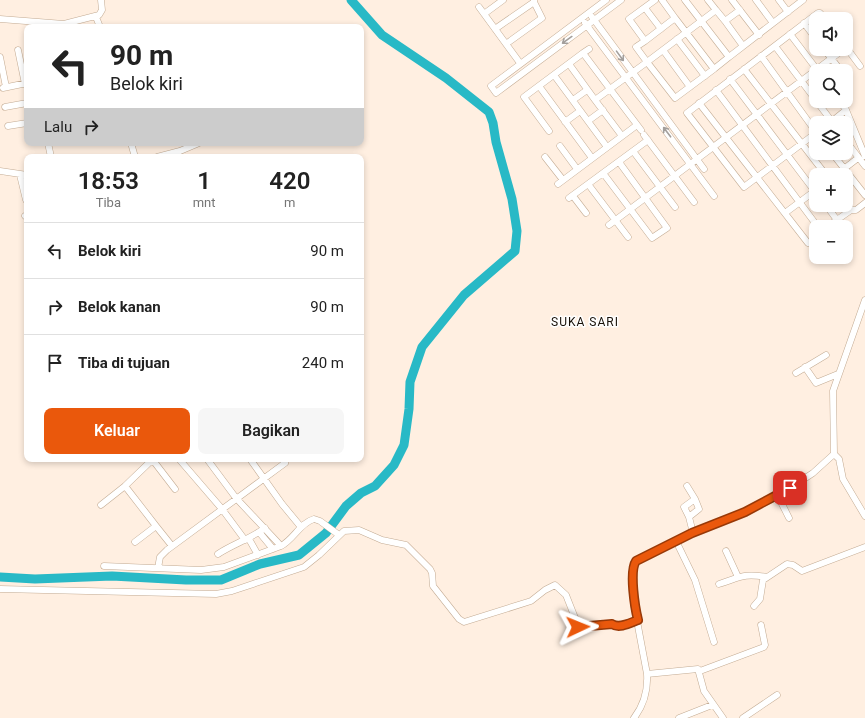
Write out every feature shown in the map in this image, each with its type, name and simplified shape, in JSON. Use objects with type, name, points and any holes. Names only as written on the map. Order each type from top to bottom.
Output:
[{"type":"street","points":[[64,24],[96,17],[101,13],[101,0]]},
{"type":"street","points":[[484,14],[503,0]]},
{"type":"street","points":[[606,0],[491,86],[496,93],[621,0]]},
{"type":"street","points":[[645,40],[629,19],[655,0]]},
{"type":"street","points":[[662,0],[714,69]]},
{"type":"street","points":[[685,0],[729,57]]},
{"type":"street","points":[[708,0],[743,46]]},
{"type":"street","points":[[732,0],[759,35]]},
{"type":"street","points":[[756,0],[773,24]]},
{"type":"street","points":[[779,0],[788,12]]},
{"type":"street","points":[[675,18],[636,47],[675,98],[803,0]]},
{"type":"street","points":[[495,29],[532,1],[542,18],[506,44]]},
{"type":"street","points":[[479,7],[520,63]]},
{"type":"street","points":[[645,8],[661,29]]},
{"type":"street","points":[[595,100],[716,10]]},
{"type":"street","points":[[724,21],[740,10]]},
{"type":"street","points":[[588,13],[704,169]]},
{"type":"street","points":[[96,17],[99,24]]},
{"type":"street","points":[[0,19],[29,24]]},
{"type":"street","points":[[581,19],[714,196]]},
{"type":"street","points":[[809,19],[687,113],[712,148],[744,187],[809,138]]},
{"type":"street","points":[[804,23],[809,30]]},
{"type":"street","points":[[790,34],[812,64]]},
{"type":"street","points":[[677,39],[705,76]]},
{"type":"street","points":[[775,46],[827,116]]},
{"type":"street","points":[[549,131],[524,97],[589,48]]},
{"type":"street","points":[[18,50],[24,76]]},
{"type":"street","points":[[662,50],[690,87]]},
{"type":"street","points":[[583,53],[694,202]]},
{"type":"street","points":[[760,56],[809,122]]},
{"type":"street","points":[[829,56],[835,64]]},
{"type":"street","points":[[825,64],[835,56]]},
{"type":"street","points":[[852,56],[860,66]]},
{"type":"street","points":[[0,57],[4,87],[24,84]]},
{"type":"street","points":[[569,64],[622,136]]},
{"type":"street","points":[[744,69],[772,103],[821,168]]},
{"type":"street","points":[[554,75],[607,147]]},
{"type":"street","points":[[609,225],[809,76]]},
{"type":"street","points":[[730,79],[786,155],[809,183]]},
{"type":"street","points":[[539,86],[592,158]]},
{"type":"street","points":[[572,100],[587,90]]},
{"type":"street","points":[[716,90],[774,165],[813,220]]},
{"type":"street","points":[[700,103],[809,243]]},
{"type":"street","points":[[5,107],[24,104]]},
{"type":"street","points":[[588,121],[603,110]]},
{"type":"street","points":[[840,116],[846,110],[865,166]]},
{"type":"street","points":[[565,122],[580,111]]},
{"type":"street","points":[[8,126],[24,123]]},
{"type":"street","points":[[545,157],[560,182],[622,136],[642,132]]},
{"type":"street","points":[[586,213],[571,197],[632,151],[642,132]]},
{"type":"street","points":[[168,154],[192,146]]},
{"type":"street","points":[[560,146],[577,169]]},
{"type":"street","points":[[853,148],[862,157]]},
{"type":"street","points":[[632,151],[675,207]]},
{"type":"street","points":[[846,168],[862,157]]},
{"type":"street","points":[[603,173],[652,238],[667,228],[619,162]]},
{"type":"street","points":[[0,171],[24,175]]},
{"type":"street","points":[[853,180],[865,195]]},
{"type":"street","points":[[588,184],[628,236]]},
{"type":"street","points":[[785,213],[809,196]]},
{"type":"street","points":[[853,210],[856,210],[865,203]]},
{"type":"street","points":[[831,212],[837,220],[848,212]]},
{"type":"street","points":[[865,300],[833,391],[834,454],[838,459],[843,480],[865,516]]},
{"type":"street","points":[[796,373],[826,355]]},
{"type":"street","points":[[805,368],[816,383],[838,374]]},
{"type":"street","points":[[637,717],[645,696],[647,674],[634,600],[634,564],[640,558],[692,533],[745,512],[778,496],[813,473],[834,454]]},
{"type":"street","points":[[101,505],[125,486],[149,462]]},
{"type":"street","points":[[154,462],[175,489]]},
{"type":"street","points":[[182,462],[222,509],[258,555]]},
{"type":"street","points":[[209,462],[236,498],[281,546]]},
{"type":"street","points":[[252,462],[301,527]]},
{"type":"street","points":[[158,568],[160,557],[172,546],[284,463]]},
{"type":"street","points":[[125,486],[172,546]]},
{"type":"street","points":[[687,486],[699,508],[689,517]]},
{"type":"street","points":[[778,496],[789,518]]},
{"type":"street","points":[[692,533],[689,517],[684,507],[695,499]]},
{"type":"street","points":[[104,566],[209,569],[224,566],[281,546],[292,539],[307,522],[314,519],[320,521],[336,534]]},
{"type":"street","points":[[135,542],[156,526]]},
{"type":"street","points":[[218,554],[230,546],[247,540],[265,528]]},
{"type":"street","points":[[0,589],[216,594],[232,591],[251,583],[304,567],[319,555],[336,534],[344,531],[359,530],[382,540],[406,545],[430,569],[434,588],[459,619],[464,622],[528,603],[555,585],[566,595],[578,628],[612,624],[615,627],[638,620]]},
{"type":"street","points":[[259,532],[273,550]]},
{"type":"street","points":[[676,541],[695,580],[714,642]]},
{"type":"street","points":[[754,606],[760,599],[762,583],[767,577],[787,564],[796,566],[802,571],[865,547]]},
{"type":"street","points":[[726,551],[738,577]]},
{"type":"street","points":[[719,584],[749,574],[767,577]]},
{"type":"street","points":[[700,671],[764,647],[761,624]]},
{"type":"street","points":[[647,674],[695,668],[700,671],[704,691],[723,718]]},
{"type":"street","points":[[743,718],[777,695]]},
{"type":"street","points":[[680,718],[712,704]]},
{"type":"waterway","points":[[0,577],[35,579],[112,576],[186,580],[221,580],[260,564],[299,555],[326,533],[346,506],[361,493],[375,486],[394,465],[404,445],[409,409],[410,382],[422,347],[464,295],[515,251],[517,231],[512,199],[489,112],[446,78],[382,35],[351,0]]},
{"type":"district","name":"SUKA SARI","points":[[585,322]]},
{"type":"route","points":[[578,627],[581,628],[612,624],[615,627],[638,620],[634,605],[633,567],[636,561],[692,533],[745,512],[778,496],[790,488]]}]
